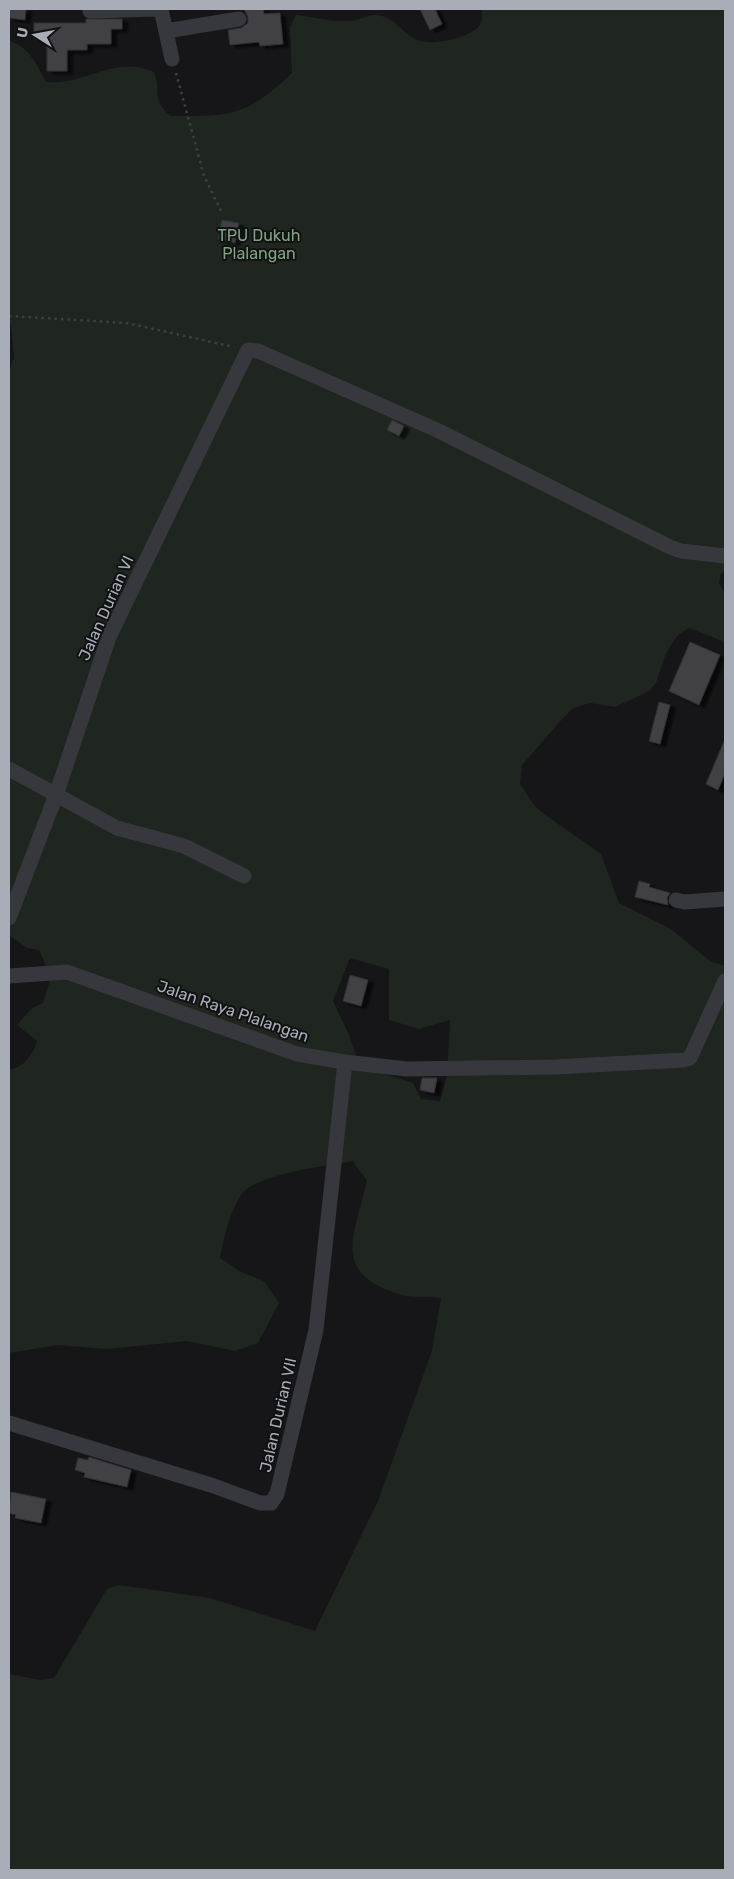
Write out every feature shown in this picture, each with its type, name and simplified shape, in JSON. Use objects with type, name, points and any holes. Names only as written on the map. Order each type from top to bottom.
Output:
[{"type":"street","points":[[90,11],[155,9]]},
{"type":"street","points":[[160,9],[172,59]]},
{"type":"street","points":[[166,31],[239,19]]},
{"type":"street","points":[[248,350],[258,351],[440,431],[670,546],[681,550],[725,556]]},
{"type":"street","name":"Jalan Durian VI","points":[[9,918],[56,795],[109,637],[248,350]]},
{"type":"street","points":[[9,769],[117,828],[184,846],[244,876]]},
{"type":"street","points":[[676,900],[684,902],[725,899]]},
{"type":"street","name":"Jalan Raya Plalangan","points":[[9,976],[68,972],[297,1054],[408,1069],[564,1067],[676,1061],[690,1058],[725,981]]},
{"type":"street","name":"Jalan Durian VII","points":[[9,1424],[214,1486],[260,1503],[270,1503],[277,1494],[316,1330],[345,1062]]},
{"type":"path","points":[[172,59],[204,176],[221,211]]},
{"type":"path","points":[[9,316],[127,323],[248,350]]},
{"type":"green space","name":"TPU Dukuh Plalangan","points":[[482,9],[725,9],[725,570],[721,574],[719,583],[725,594],[725,642],[689,628],[678,635],[665,656],[656,683],[649,691],[615,707],[590,703],[573,708],[522,765],[520,784],[534,805],[544,814],[601,854],[619,903],[671,929],[710,961],[725,966],[725,1870],[9,1870],[9,1674],[41,1680],[54,1678],[107,1589],[119,1585],[210,1598],[315,1631],[378,1501],[432,1351],[441,1298],[406,1296],[379,1286],[364,1276],[356,1264],[353,1251],[353,1236],[367,1181],[353,1161],[292,1172],[260,1182],[248,1188],[237,1202],[227,1226],[220,1258],[241,1272],[264,1281],[279,1303],[258,1343],[235,1351],[187,1341],[107,1349],[57,1345],[9,1353],[9,1070],[23,1063],[30,1056],[35,1046],[37,1041],[17,1025],[32,1008],[43,1003],[51,977],[39,950],[27,948],[9,935],[9,371],[14,357],[11,324],[9,324],[9,41],[22,47],[32,57],[46,82],[74,80],[113,68],[139,67],[154,72],[159,100],[164,110],[170,116],[223,114],[249,106],[262,98],[292,73],[290,27],[296,15],[343,21],[353,21],[372,15],[383,16],[415,39],[434,42],[451,40],[473,31],[481,23]],"holes":[[[350,958],[389,969],[389,1020],[419,1029],[450,1020],[447,1076],[440,1101],[421,1099],[413,1083],[360,1066],[349,1035],[333,1001]]]},
{"type":"building","points":[[9,9],[26,9],[25,20],[9,18]]},
{"type":"building","points":[[244,9],[263,9],[264,14],[280,13],[283,44],[260,46],[259,42],[230,45],[228,30],[241,28],[248,23],[248,17]]},
{"type":"building","points":[[420,9],[435,9],[442,24],[430,30]]},
{"type":"building","points":[[86,19],[122,19],[122,29],[111,29],[111,44],[87,44],[87,50],[67,50],[67,71],[47,71],[47,39],[34,39],[34,23],[86,23]]},
{"type":"building","points":[[222,220],[239,223],[235,243],[218,239]]},
{"type":"building","points":[[392,420],[404,426],[399,436],[387,430]]},
{"type":"building","points":[[690,642],[720,655],[699,705],[669,691]]},
{"type":"building","points":[[659,702],[670,705],[660,744],[649,741]]},
{"type":"building","points":[[725,739],[725,773],[718,790],[706,784]]},
{"type":"building","points":[[639,881],[650,884],[649,887],[670,893],[667,898],[668,905],[635,897]]},
{"type":"building","points":[[350,975],[368,980],[361,1006],[343,1001]]},
{"type":"building","points":[[422,1078],[437,1078],[434,1093],[420,1090]]},
{"type":"building","points":[[89,1457],[131,1470],[127,1487],[84,1477],[85,1473],[75,1470],[78,1458],[88,1460]]},
{"type":"building","points":[[11,1492],[46,1499],[41,1523],[15,1518],[16,1515],[9,1513]]}]
